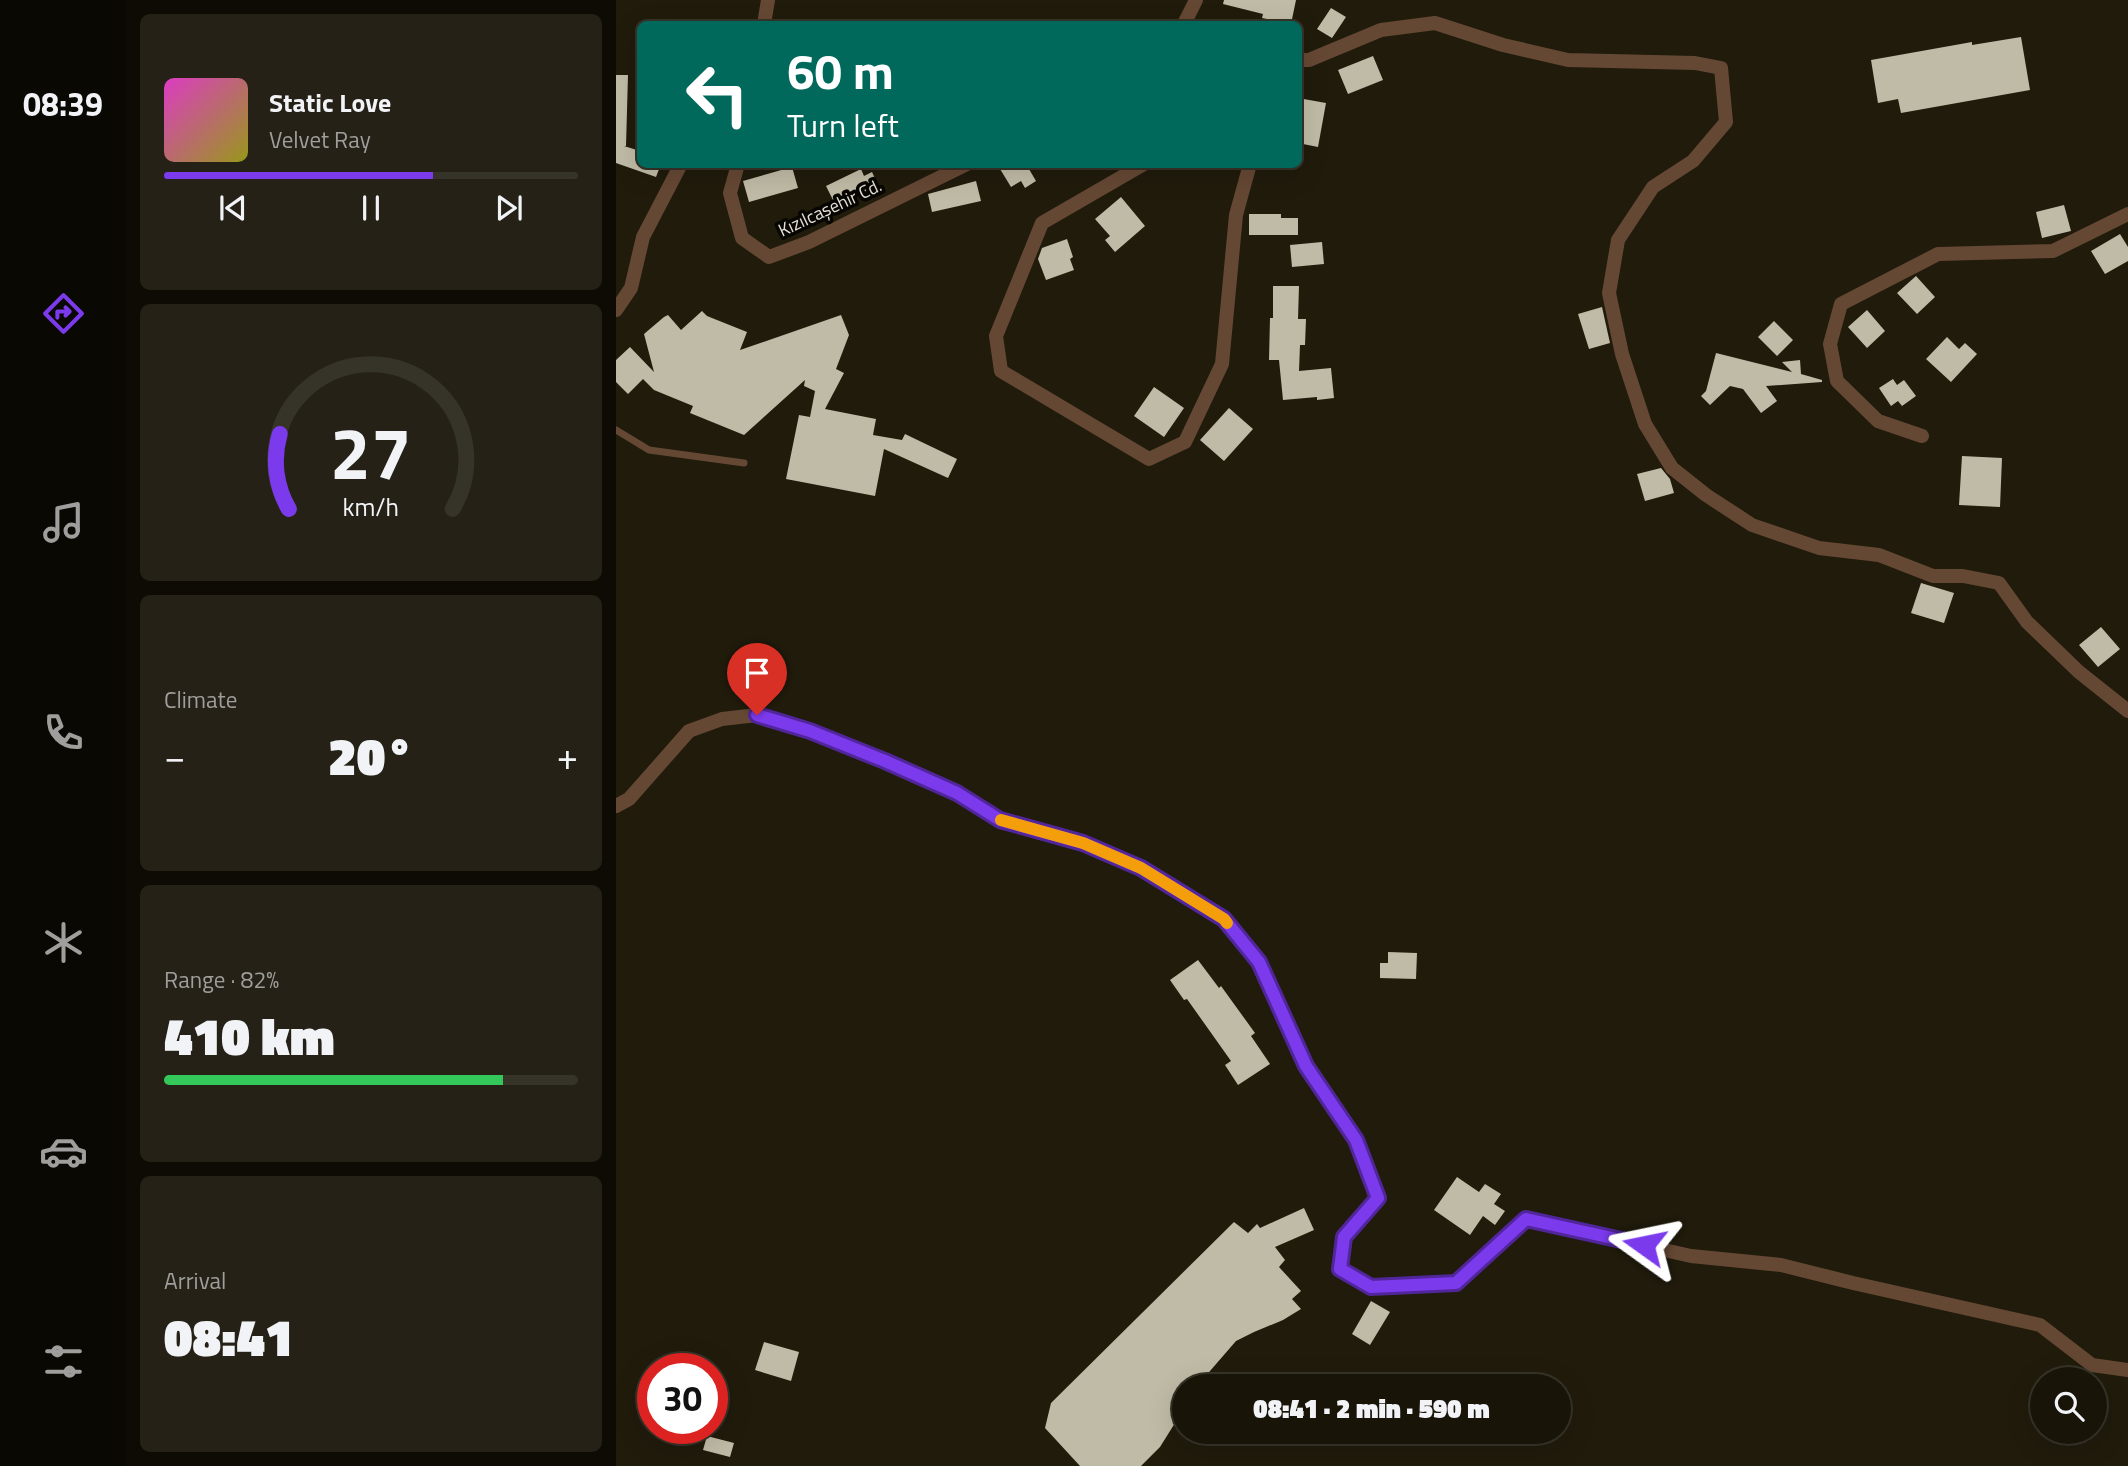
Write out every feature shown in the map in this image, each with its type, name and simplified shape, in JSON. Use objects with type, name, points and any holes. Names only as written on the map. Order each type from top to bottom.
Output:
[{"type":"street","points":[[764,21],[768,0]]},
{"type":"street","points":[[1186,21],[1196,0]]},
{"type":"street","points":[[1302,60],[1309,60],[1381,30],[1435,23],[1503,45],[1568,60],[1695,63],[1721,68],[1726,122],[1693,162],[1653,187],[1618,240],[1609,293],[1622,354],[1645,424],[1672,468],[1706,495],[1752,525],[1763,529],[1819,548],[1879,555],[1933,576],[1963,576],[1999,583],[2027,622],[2079,672],[2128,711]]},
{"type":"street","points":[[616,310],[631,288],[643,237],[679,168]]},
{"type":"street","name":"Kızılcaşehir Cd.","points":[[737,168],[730,193],[742,238],[769,257],[809,242],[959,168]]},
{"type":"street","points":[[1137,168],[1042,223],[996,336],[1001,371],[1149,459],[1185,442],[1222,364],[1236,215],[1249,168]]},
{"type":"street","points":[[1923,436],[1878,421],[1837,381],[1830,344],[1841,304],[1938,254],[2053,251],[2128,214]]},
{"type":"street","points":[[616,806],[629,799],[689,731],[722,719],[757,715],[810,731],[885,761],[957,793],[1000,820],[1083,843],[1141,868],[1224,919],[1259,962],[1306,1066],[1356,1140],[1378,1198],[1344,1237],[1340,1269],[1371,1287],[1456,1283],[1526,1219],[1691,1256],[1782,1265],[2040,1325],[2092,1365],[2128,1370]]},
{"type":"lane","points":[[616,430],[649,450],[744,463]]},
{"type":"building","points":[[1224,0],[1296,0],[1292,21],[1262,18],[1263,14],[1223,4]]},
{"type":"building","points":[[1331,8],[1346,17],[1332,38],[1317,29]]},
{"type":"building","points":[[2021,37],[2030,90],[1901,113],[1898,99],[1878,103],[1871,60],[1972,42],[1972,45]]},
{"type":"building","points":[[1373,56],[1383,80],[1348,94],[1338,70]]},
{"type":"building","points":[[616,75],[628,75],[624,146],[637,150],[637,168],[659,168],[656,177],[616,163]]},
{"type":"building","points":[[1302,99],[1326,103],[1318,147],[1302,144]]},
{"type":"building","points":[[792,168],[798,188],[749,202],[743,181]]},
{"type":"building","points":[[999,168],[1028,168],[1036,181],[1025,188],[1021,181],[1011,187]]},
{"type":"building","points":[[861,169],[864,176],[872,172],[878,185],[836,206],[826,186]]},
{"type":"building","points":[[976,181],[981,201],[932,212],[928,194]]},
{"type":"building","points":[[1121,197],[1145,226],[1115,252],[1105,240],[1110,236],[1095,219]]},
{"type":"building","points":[[2064,205],[2071,231],[2042,238],[2036,212]]},
{"type":"building","points":[[1249,214],[1281,214],[1281,218],[1298,218],[1298,235],[1249,235]]},
{"type":"building","points":[[2120,234],[2128,247],[2128,261],[2105,274],[2091,251]]},
{"type":"building","points":[[1067,239],[1074,270],[1046,280],[1038,259],[1042,248]]},
{"type":"building","points":[[1322,242],[1324,264],[1292,267],[1290,245]]},
{"type":"building","points":[[1916,276],[1935,297],[1917,314],[1897,293]]},
{"type":"building","points":[[1273,286],[1299,286],[1298,319],[1306,319],[1305,345],[1300,345],[1299,371],[1331,368],[1334,398],[1283,400],[1279,360],[1269,360]]},
{"type":"building","points":[[1602,307],[1610,343],[1589,349],[1578,314]]},
{"type":"building","points":[[1867,310],[1885,331],[1867,348],[1848,327]]},
{"type":"building","points":[[702,311],[707,316],[747,332],[740,350],[841,315],[849,335],[836,369],[844,373],[825,409],[876,419],[873,435],[902,440],[905,434],[957,459],[948,478],[884,449],[875,496],[786,479],[799,415],[810,417],[815,391],[804,386],[805,380],[744,435],[690,413],[693,406],[654,390],[643,379],[628,394],[616,382],[616,360],[630,347],[654,372],[644,334],[664,317],[668,315],[681,330]]},
{"type":"building","points":[[1774,321],[1793,340],[1777,356],[1758,337]]},
{"type":"building","points":[[1947,337],[1959,349],[1965,343],[1977,354],[1951,382],[1926,359]]},
{"type":"building","points":[[1716,353],[1792,372],[1782,362],[1800,360],[1801,374],[1822,382],[1766,386],[1777,401],[1761,413],[1743,389],[1730,386],[1710,405],[1701,396],[1706,391]]},
{"type":"building","points":[[1893,379],[1897,385],[1904,380],[1916,396],[1902,406],[1898,401],[1891,406],[1879,388]]},
{"type":"building","points":[[1154,387],[1184,408],[1164,437],[1134,416]]},
{"type":"building","points":[[1229,408],[1253,429],[1224,461],[1200,440]]},
{"type":"building","points":[[1962,456],[2002,458],[2000,507],[1959,505]]},
{"type":"building","points":[[1661,468],[1670,479],[1674,493],[1645,501],[1637,474]]},
{"type":"building","points":[[1921,583],[1954,593],[1944,623],[1911,613]]},
{"type":"building","points":[[2101,627],[2120,649],[2098,667],[2079,645]]},
{"type":"building","points":[[1388,952],[1417,953],[1416,979],[1380,978],[1380,963],[1388,963]]},
{"type":"building","points":[[1198,960],[1219,988],[1221,986],[1255,1033],[1251,1036],[1270,1064],[1238,1085],[1225,1065],[1231,1061],[1187,999],[1184,1000],[1170,980]]},
{"type":"building","points":[[1457,1177],[1479,1192],[1485,1184],[1501,1194],[1494,1204],[1505,1211],[1495,1225],[1483,1216],[1470,1235],[1434,1210]]},
{"type":"building","points":[[1304,1208],[1314,1230],[1275,1247],[1285,1260],[1279,1267],[1301,1291],[1292,1299],[1301,1309],[1236,1341],[1207,1374],[1172,1374],[1172,1428],[1160,1447],[1141,1466],[1080,1466],[1045,1428],[1051,1403],[1234,1222],[1248,1233],[1257,1224],[1260,1228]]},
{"type":"building","points":[[1371,1301],[1390,1312],[1370,1345],[1352,1334]]},
{"type":"building","points":[[764,1342],[799,1352],[791,1381],[755,1370]]},
{"type":"building","points":[[734,1443],[730,1457],[703,1450],[705,1444]]},
{"type":"slow traffic","points":[[1001,820],[1083,843],[1141,868],[1227,923]]},
{"type":"route","points":[[757,715],[810,731],[885,761],[957,793],[1000,820],[1083,843],[1141,868],[1224,919],[1259,962],[1306,1066],[1356,1140],[1378,1198],[1344,1237],[1340,1269],[1371,1287],[1456,1283],[1526,1219],[1644,1245]]}]
